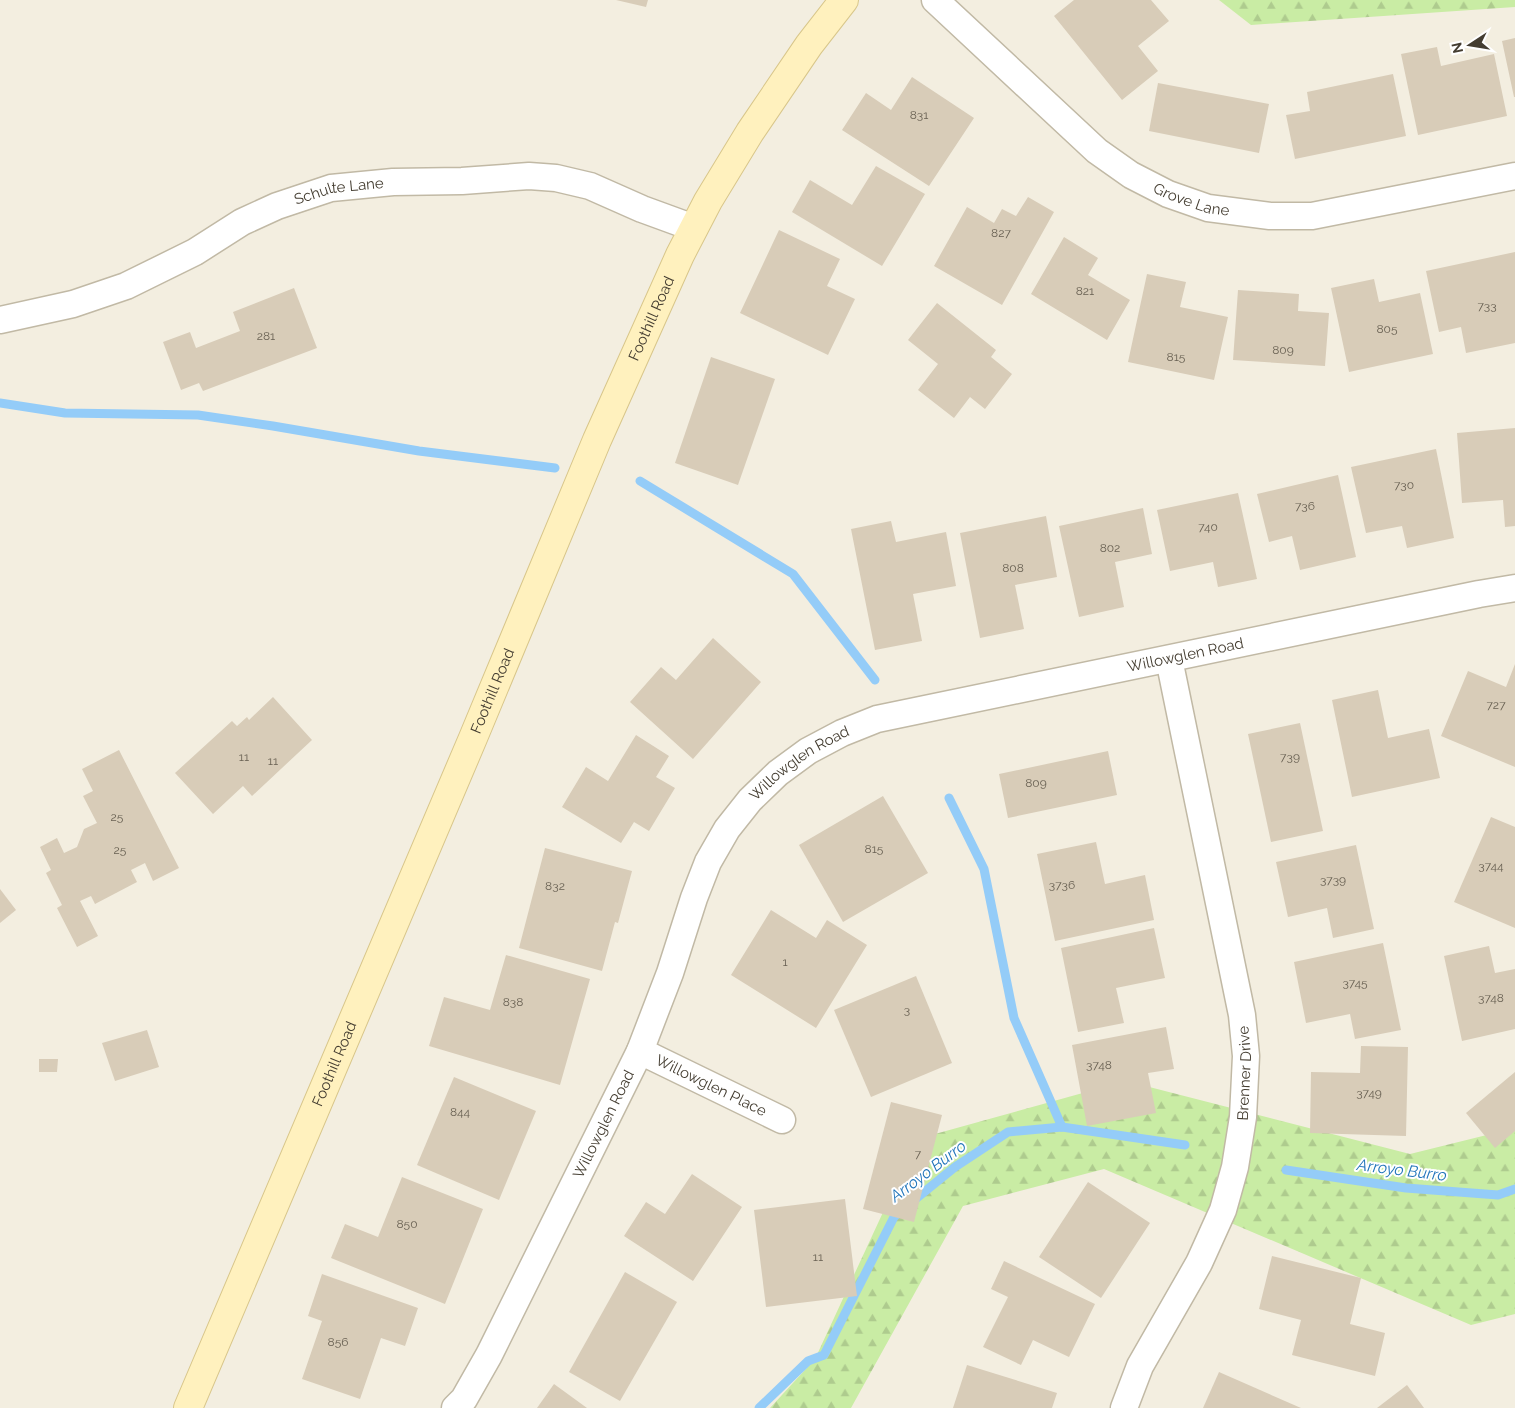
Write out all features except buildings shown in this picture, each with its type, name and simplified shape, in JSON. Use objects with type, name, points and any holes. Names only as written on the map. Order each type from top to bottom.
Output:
[{"type":"main road","name":"Foothill Road","points":[[188,1408],[473,738],[632,358],[694,228],[750,132],[809,45],[844,0]]},
{"type":"street","name":"Grove Lane","points":[[935,0],[1097,151],[1131,175],[1168,194],[1208,208],[1270,216],[1312,216],[1515,176]]},
{"type":"street","name":"Schulte Lane","points":[[0,320],[73,304],[126,286],[195,252],[242,222],[277,206],[331,188],[393,182],[462,181],[529,176],[556,178],[590,186],[642,209],[694,228]]},
{"type":"street","name":"Willowglen Road","points":[[455,1408],[464,1399],[488,1355],[640,1051],[670,973],[694,898],[708,862],[727,829],[744,807],[778,773],[816,746],[842,732],[877,719],[1515,588]]},
{"type":"street","name":"Brenner Drive","points":[[1124,1408],[1140,1366],[1199,1264],[1222,1210],[1234,1167],[1243,1116],[1246,1056],[1242,1015],[1169,658]]},
{"type":"street","name":"Willowglen Place","points":[[640,1051],[782,1120]]},
{"type":"green space","points":[[1219,0],[1515,0],[1515,7],[1251,25]]},
{"type":"green space","points":[[1126,1081],[1410,1154],[1515,1128],[1515,1314],[1471,1325],[1104,1169],[963,1206],[851,1408],[770,1408],[815,1359],[917,1139]]},
{"type":"waterway","points":[[0,403],[65,413],[198,415],[419,451],[555,468]]},
{"type":"waterway","points":[[640,481],[793,574],[875,680]]},
{"type":"waterway","points":[[949,798],[984,869],[1014,1018],[1062,1127]]},
{"type":"waterway","name":"Arroyo Burro","points":[[913,1201],[955,1167],[1008,1132],[1062,1127],[1185,1145]]},
{"type":"waterway","name":"Arroyo Burro","points":[[1286,1170],[1406,1188],[1498,1195],[1515,1189]]},
{"type":"waterway","name":"Arroyo Burro","points":[[759,1408],[808,1361],[824,1355],[894,1217],[901,1210]]}]
